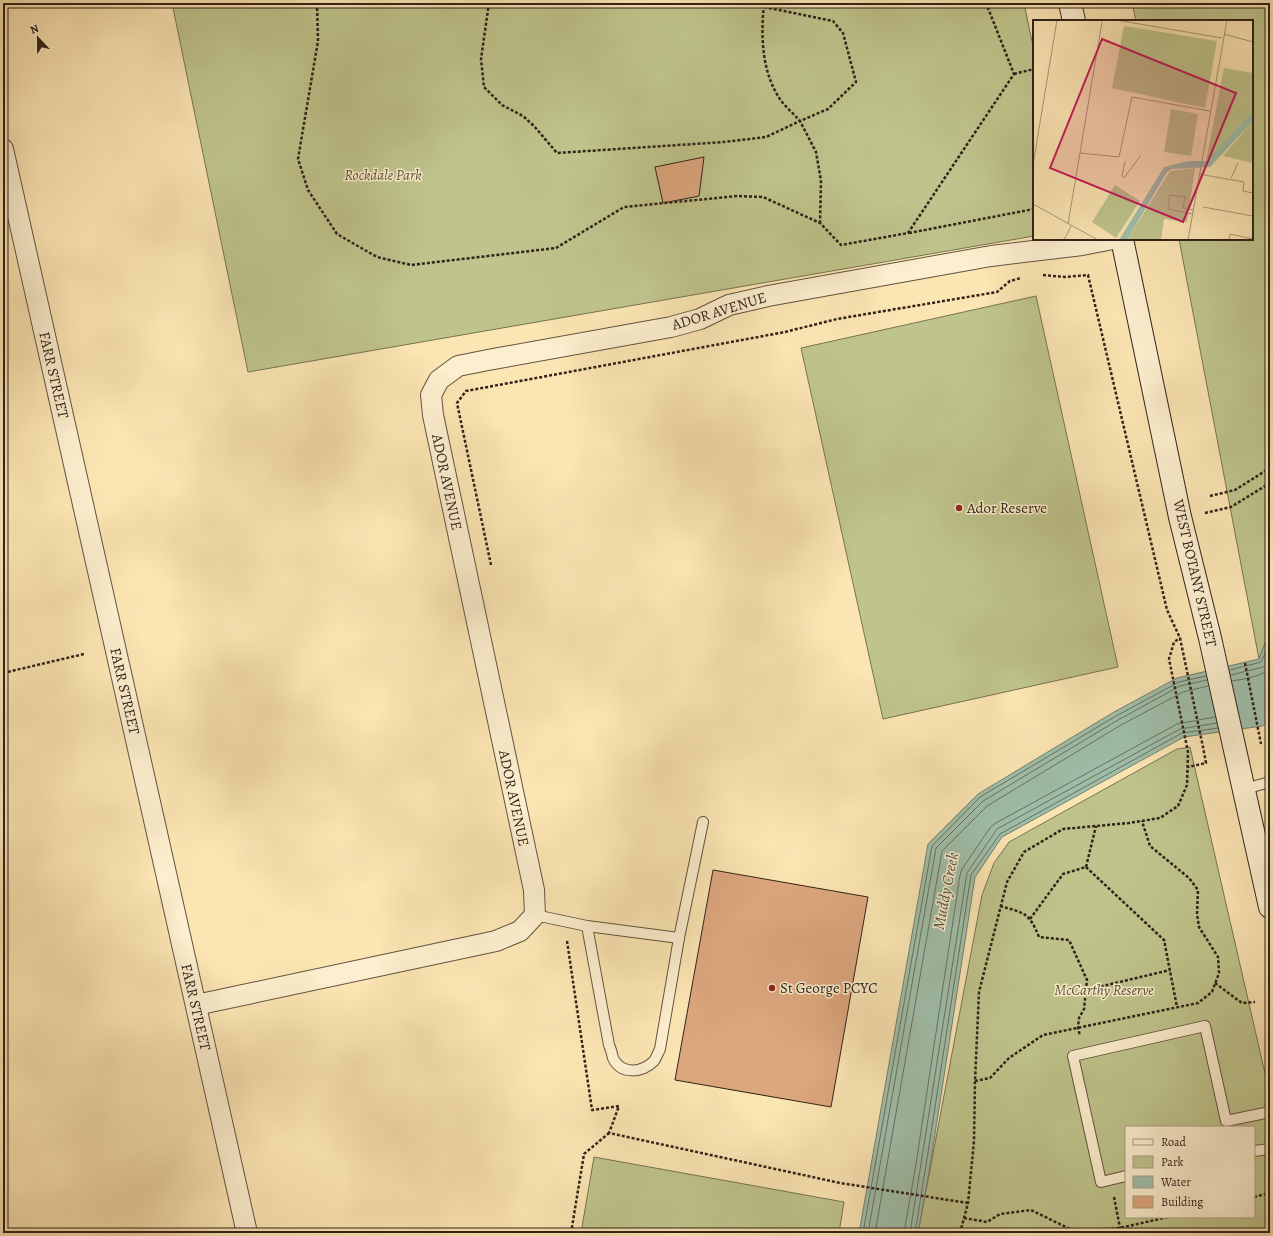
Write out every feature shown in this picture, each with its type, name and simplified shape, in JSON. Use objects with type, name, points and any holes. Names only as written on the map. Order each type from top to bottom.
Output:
[{"type":"main road","points":[[1070,3],[1074,20]]},
{"type":"main road","name":"WEST BOTANY STREET","points":[[1122,240],[1180,517],[1210,638],[1270,907]]},
{"type":"street","name":"FARR STREET","points":[[3,149],[247,1233]]},
{"type":"street","name":"ADOR AVENUE","points":[[535,916],[534,890],[433,416],[430,395],[439,380],[458,366],[671,327],[700,319],[729,306],[768,296],[991,256],[1082,245],[1108,240]]},
{"type":"street","points":[[196,1005],[496,941],[520,931],[535,916]]},
{"type":"lane","points":[[1244,789],[1270,782]]},
{"type":"lane","points":[[587,926],[609,1045],[614,1059],[620,1067],[631,1072],[644,1068],[654,1060],[660,1050],[679,938],[703,822]]},
{"type":"lane","points":[[535,916],[587,926],[679,938]]},
{"type":"lane","points":[[1125,1176],[1101,1182],[1073,1056],[1205,1026],[1226,1121],[1270,1112]]},
{"type":"lane","points":[[1255,1151],[1270,1149]]},
{"type":"path","points":[[317,3],[318,41],[298,159],[308,190],[337,234],[377,257],[411,265],[556,248],[624,207],[737,196],[763,196],[820,223],[841,245],[1033,209]]},
{"type":"path","points":[[489,3],[481,59],[484,87],[502,105],[523,116],[534,126],[557,153],[724,142],[766,137],[828,109],[856,82],[843,32],[833,20],[764,7]]},
{"type":"path","points":[[764,3],[762,29],[766,70],[778,96],[800,121],[816,152],[820,181],[820,223]]},
{"type":"path","points":[[986,3],[1014,74]]},
{"type":"path","points":[[908,233],[1014,74],[1033,70]]},
{"type":"path","points":[[1040,275],[1065,277],[1088,275],[1167,610],[1180,638],[1203,747],[1206,763],[1188,767]]},
{"type":"path","name":"ADOR AVENUE","points":[[491,567],[457,403],[466,391],[785,332],[837,319],[997,292],[1010,281],[1026,276]]},
{"type":"path","points":[[1210,496],[1235,490],[1270,468]]},
{"type":"path","points":[[1180,517],[1213,512],[1231,507],[1270,483]]},
{"type":"path","points":[[960,1233],[968,1203],[974,1141],[979,992],[1007,882],[1024,852],[1063,829],[1160,818],[1178,806],[1187,785],[1188,752],[1169,659],[1174,642],[1180,638]]},
{"type":"path","points":[[3,673],[84,654]]},
{"type":"path","points":[[1245,663],[1261,744]]},
{"type":"path","points":[[975,1081],[990,1078],[1009,1058],[1043,1035],[1198,1003],[1212,992],[1219,973],[1218,957],[1199,927],[1197,914],[1198,890],[1189,878],[1150,846],[1142,820]]},
{"type":"path","points":[[1086,867],[1096,826]]},
{"type":"path","points":[[1030,919],[1063,874],[1086,867]]},
{"type":"path","points":[[1086,867],[1164,940],[1177,1007]]},
{"type":"path","points":[[1000,906],[1025,914],[1033,923],[1039,937],[1069,940],[1087,980],[1084,1009],[1079,1018],[1078,1028]]},
{"type":"path","points":[[565,922],[592,1110],[619,1106],[609,1133],[584,1154],[571,1233]]},
{"type":"path","points":[[1086,990],[1170,970]]},
{"type":"path","points":[[1215,983],[1242,1003],[1255,1002]]},
{"type":"path","points":[[609,1133],[840,1184],[968,1203]]},
{"type":"path","points":[[1255,1197],[1270,1193]]},
{"type":"path","points":[[964,1218],[986,1222],[1000,1214],[1031,1210],[1074,1232],[1120,1228],[1164,1218]]},
{"type":"green space","name":"Rockdale Park","points":[[172,3],[1024,3],[1033,46],[1033,236],[248,372]]},
{"type":"green space","points":[[1132,3],[1270,3],[1270,631],[1259,659],[1179,240],[1253,240],[1253,20],[1136,20]]},
{"type":"green space","name":"Ador Reserve","points":[[1036,296],[1118,667],[883,719],[801,348]]},
{"type":"green space","name":"McCarthy Reserve","points":[[1190,747],[1270,1095],[1270,1229],[1254,1233],[918,1233],[982,895],[994,863],[1009,842],[1177,749]]},
{"type":"green space","points":[[594,1157],[844,1202],[839,1233],[581,1233]]},
{"type":"water","name":"Muddy Creek","points":[[1270,631],[1270,721],[1262,726],[1184,737],[1002,837],[975,877],[930,1166],[918,1233],[859,1233],[928,844],[978,794],[1114,712],[1177,678],[1259,659]]},
{"type":"building","points":[[704,157],[699,196],[663,203],[655,167]]},
{"type":"building","name":"St George PCYC","points":[[713,870],[868,897],[831,1107],[675,1080]]},
{"type":"place","name":"Ador Reserve","points":[[959,508]]},
{"type":"place","name":"St George PCYC","points":[[772,988]]}]
